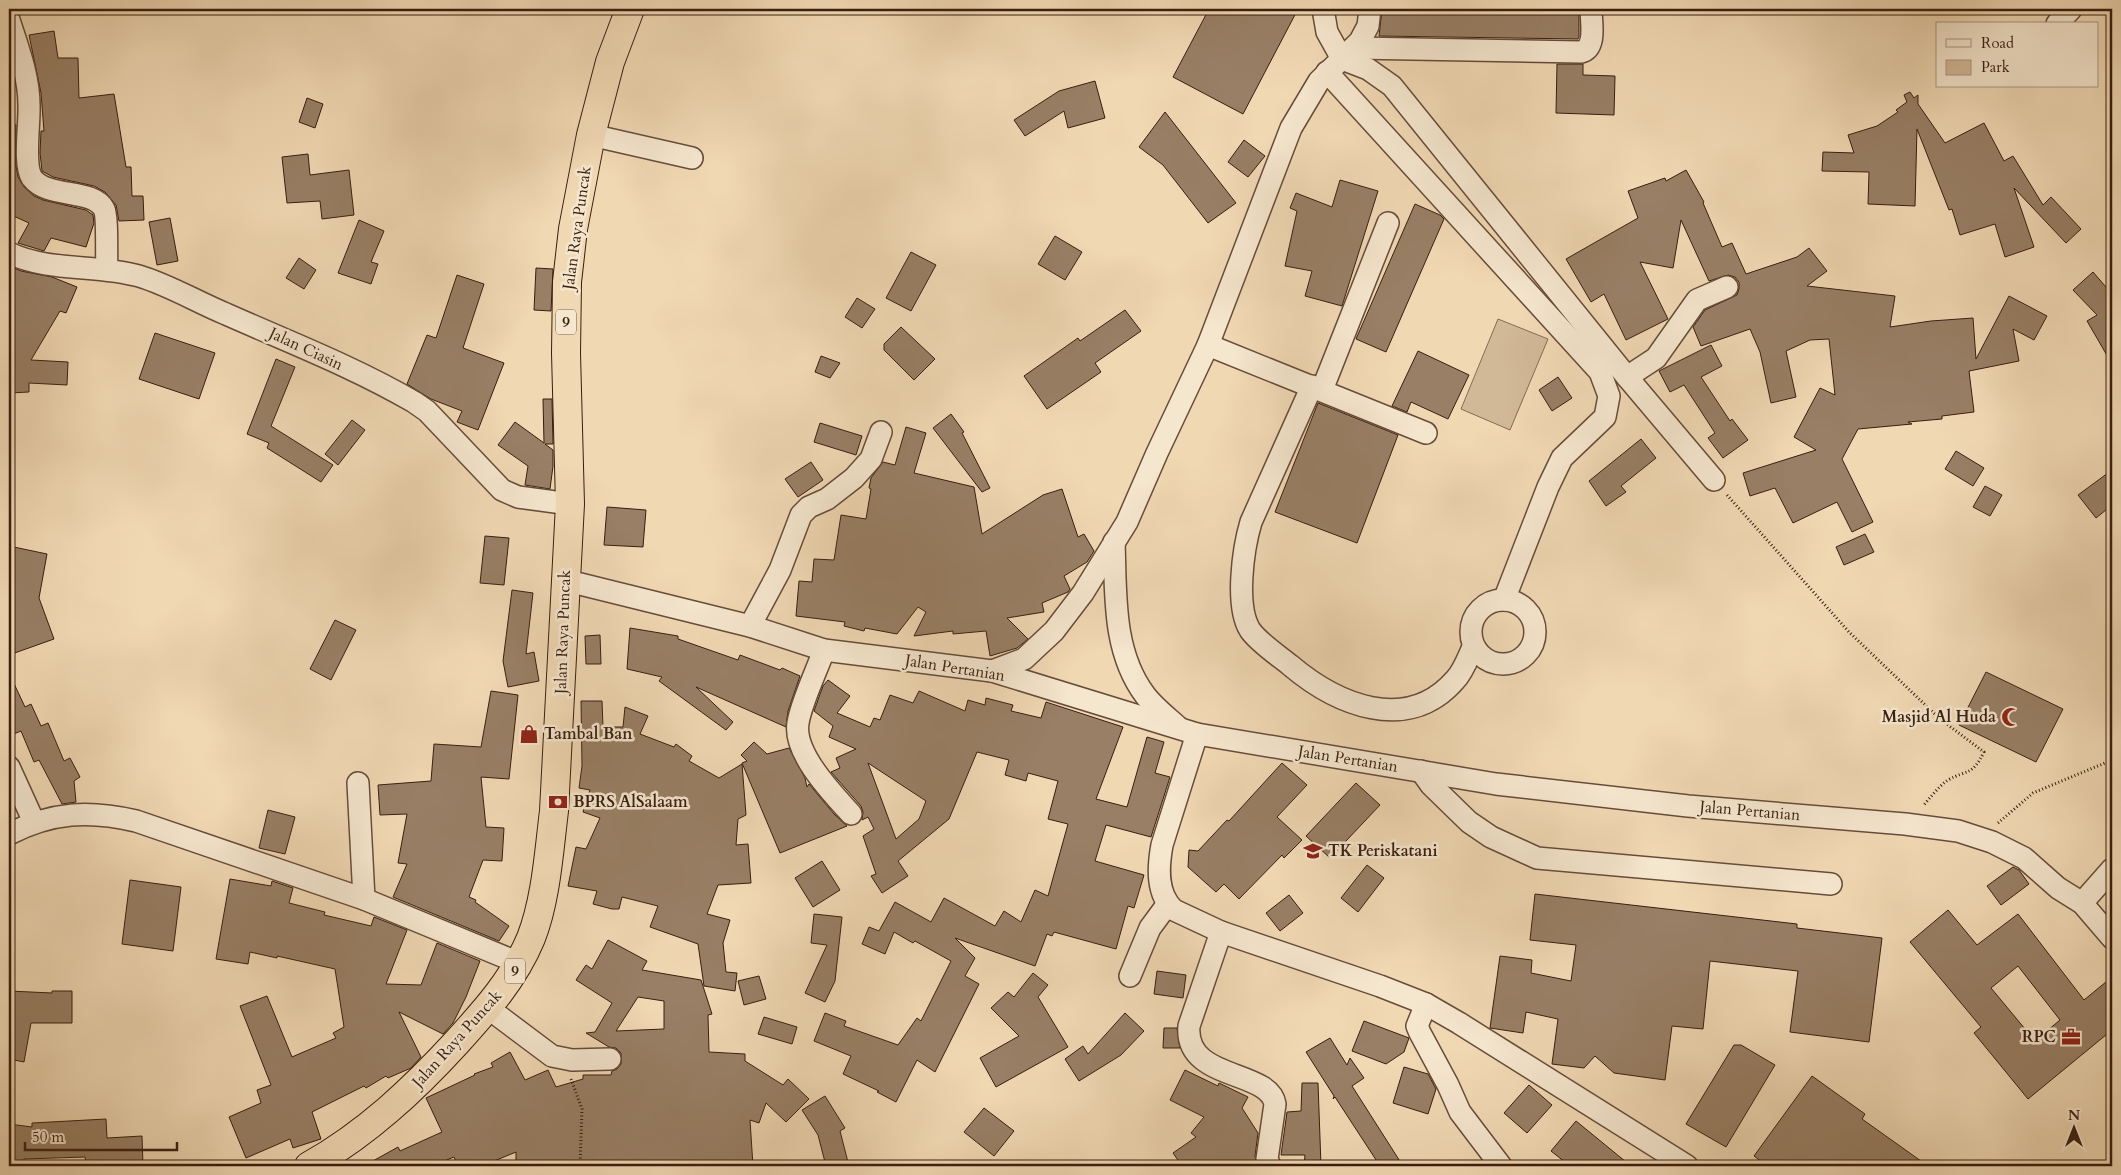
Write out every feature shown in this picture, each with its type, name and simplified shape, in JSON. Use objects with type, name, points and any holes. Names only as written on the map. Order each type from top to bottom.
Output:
[{"type":"highway","name":"Jalan Raya Puncak","points":[[309,1166],[359,1134],[423,1078],[488,1008],[506,985],[520,963],[532,936],[548,861],[554,811],[564,580],[570,504],[566,353],[567,282],[573,229],[591,135],[610,62],[630,9]]},
{"type":"street","points":[[1322,9],[1327,32],[1341,60],[1600,372],[1606,383],[1609,396],[1605,418],[1562,458],[1548,487],[1504,600]]},
{"type":"street","points":[[992,671],[1024,659],[1065,618],[1128,522],[1157,453],[1208,345],[1290,128],[1368,26],[1370,9]]},
{"type":"street","points":[[1341,60],[1581,52],[1587,50],[1591,44],[1591,9]]},
{"type":"street","points":[[2059,22],[2071,9]]},
{"type":"street","points":[[9,20],[27,79],[29,105],[28,166],[32,178],[51,190],[98,202],[105,210],[107,270]]},
{"type":"street","points":[[1341,60],[1368,69],[1392,86],[1627,378],[1714,480]]},
{"type":"street","points":[[591,135],[692,158]]},
{"type":"street","points":[[1388,224],[1317,388],[1251,522],[1246,542],[1243,600],[1245,616],[1250,631],[1303,676],[1338,698],[1353,704],[1383,710],[1416,706],[1440,695],[1456,679],[1473,647]]},
{"type":"street","name":"Jalan Ciasin","points":[[9,254],[26,260],[65,267],[127,273],[152,281],[226,315],[287,339],[401,395],[427,411],[502,490],[518,497],[570,504]]},
{"type":"street","points":[[1627,378],[1656,358],[1697,300],[1727,287]]},
{"type":"street","points":[[1208,345],[1426,433]]},
{"type":"street","points":[[750,626],[780,570],[801,515],[808,507],[827,500],[854,478],[871,460],[881,432]]},
{"type":"street","points":[[1114,542],[1118,633],[1130,667],[1145,695],[1189,732],[1161,853],[1159,875],[1168,905],[1180,914],[1221,932],[1380,986],[1426,1004],[1687,1166]]},
{"type":"street","name":"Jalan Pertanian","points":[[564,580],[750,626],[824,650],[992,671],[1189,732],[1496,784],[1688,806],[1905,824],[1958,831],[2006,847],[2024,858],[2058,888],[2082,903],[2112,938]]},
{"type":"street","points":[[1504,600],[1522,606],[1534,622],[1534,641],[1530,650],[1524,657],[1506,665],[1496,664],[1479,656],[1473,647],[1470,631],[1475,615],[1482,607],[1492,601],[1504,600]]},
{"type":"street","points":[[824,650],[798,721],[798,736],[810,764],[851,814]]},
{"type":"street","points":[[9,767],[34,822]]},
{"type":"street","points":[[1421,772],[1431,785],[1469,822],[1490,837],[1537,858],[1831,884]]},
{"type":"street","points":[[358,783],[364,899]]},
{"type":"street","points":[[9,834],[34,822],[69,814],[111,815],[136,821],[364,899],[520,963]]},
{"type":"street","points":[[2082,903],[2112,869]]},
{"type":"street","points":[[1130,976],[1150,928],[1168,905]]},
{"type":"street","points":[[1221,932],[1189,1026],[1189,1041],[1192,1050],[1202,1060],[1263,1088],[1273,1097],[1275,1104],[1267,1159],[1270,1166]]},
{"type":"street","points":[[1426,1004],[1417,1026],[1420,1033],[1460,1112],[1500,1166]]},
{"type":"street","points":[[488,1008],[547,1054],[564,1060],[610,1059]]},
{"type":"path","points":[[1714,480],[1849,632],[1940,719],[1984,752],[1978,765],[1970,772],[1947,781],[1905,824]]},
{"type":"path","points":[[1981,838],[2033,793],[2112,760]]},
{"type":"path","points":[[564,1060],[582,1109],[580,1166]]},
{"type":"green space","points":[[1498,319],[1548,339],[1510,430],[1461,409]]},
{"type":"building","points":[[1209,9],[1298,9],[1243,114],[1173,77]]},
{"type":"building","points":[[1382,9],[1579,9],[1579,37],[1578,39],[1379,36]]},
{"type":"building","points":[[54,31],[58,58],[78,58],[79,98],[114,94],[126,167],[131,167],[132,196],[143,196],[144,220],[119,221],[116,205],[105,192],[94,186],[53,177],[42,171],[40,153],[41,131],[44,131],[41,93],[29,35]]},
{"type":"building","points":[[1557,64],[1583,64],[1583,75],[1615,76],[1614,115],[1556,113]]},
{"type":"building","points":[[1095,81],[1105,118],[1068,128],[1064,111],[1025,136],[1014,120],[1059,91]]},
{"type":"building","points":[[1910,92],[1914,98],[1918,95],[1918,104],[1945,143],[1984,123],[2004,161],[2013,156],[2043,205],[2051,197],[2081,229],[2066,243],[2014,188],[2034,247],[2005,257],[1995,224],[1960,235],[1952,209],[1949,210],[1917,129],[1915,206],[1868,204],[1869,172],[1822,171],[1823,152],[1854,153],[1848,135],[1877,126],[1898,112],[1896,110],[1907,102],[1904,95]]},
{"type":"building","points":[[307,98],[323,104],[315,128],[299,122]]},
{"type":"building","points":[[1165,112],[1236,203],[1208,223],[1163,165],[1139,147]]},
{"type":"building","points":[[9,124],[16,125],[16,166],[18,177],[24,187],[34,196],[43,200],[86,210],[93,215],[94,223],[86,247],[51,238],[44,251],[18,243],[29,223],[9,214]]},
{"type":"building","points":[[1244,140],[1265,156],[1248,177],[1228,162]]},
{"type":"building","points":[[308,154],[310,175],[349,170],[354,215],[322,219],[320,201],[287,203],[282,157]]},
{"type":"building","points":[[1686,170],[1704,202],[1722,247],[1732,243],[1746,274],[1797,257],[1809,248],[1827,271],[1807,286],[1895,296],[1890,327],[1931,321],[1973,318],[1976,359],[2009,296],[2047,316],[2034,340],[2013,329],[2019,361],[1969,371],[1974,412],[1942,416],[1942,419],[1908,422],[1912,424],[1858,429],[1842,459],[1873,522],[1852,532],[1837,502],[1793,523],[1775,488],[1750,496],[1743,473],[1816,450],[1794,437],[1820,388],[1835,395],[1829,339],[1810,340],[1786,351],[1796,397],[1771,403],[1760,352],[1750,329],[1701,346],[1693,327],[1705,310],[1737,295],[1739,282],[1735,277],[1728,275],[1709,281],[1681,220],[1673,268],[1640,262],[1668,319],[1626,340],[1604,294],[1591,302],[1566,259],[1638,218],[1628,191],[1665,178],[1666,181]]},
{"type":"building","points":[[1340,180],[1378,191],[1342,306],[1305,296],[1312,271],[1285,266],[1297,211],[1290,208],[1296,193],[1332,207]]},
{"type":"building","points":[[1415,204],[1440,215],[1444,219],[1386,352],[1356,339]]},
{"type":"building","points":[[170,218],[178,261],[157,265],[149,222]]},
{"type":"building","points":[[359,220],[384,231],[371,262],[378,264],[371,284],[338,273]]},
{"type":"building","points":[[1055,236],[1082,252],[1065,280],[1038,264]]},
{"type":"building","points":[[911,252],[936,265],[911,311],[886,298]]},
{"type":"building","points":[[299,258],[316,270],[304,289],[286,278]]},
{"type":"building","points":[[9,266],[21,271],[52,277],[77,287],[66,313],[60,311],[31,360],[68,362],[67,385],[29,383],[29,392],[9,393]]},
{"type":"building","points":[[536,268],[553,269],[551,311],[534,310]]},
{"type":"building","points":[[2093,272],[2112,294],[2112,364],[2087,321],[2097,315],[2073,290]]},
{"type":"building","points":[[457,275],[484,284],[463,348],[504,363],[478,430],[457,422],[462,411],[431,399],[407,384],[427,335],[436,338]]},
{"type":"building","points":[[857,298],[875,309],[862,328],[845,317]]},
{"type":"building","points":[[1125,310],[1141,331],[1095,363],[1101,372],[1047,409],[1024,376],[1078,338],[1080,341]]},
{"type":"building","points":[[901,327],[935,359],[914,380],[884,350],[884,344]]},
{"type":"building","points":[[155,333],[215,353],[199,399],[139,379]]},
{"type":"building","points":[[1711,345],[1722,366],[1701,377],[1730,421],[1732,419],[1748,440],[1723,458],[1708,438],[1715,433],[1684,385],[1670,392],[1659,371]]},
{"type":"building","points":[[1418,351],[1469,375],[1448,419],[1411,402],[1407,412],[1392,406]]},
{"type":"building","points":[[821,356],[840,363],[830,378],[815,372]]},
{"type":"building","points":[[276,359],[295,367],[271,426],[333,465],[321,482],[267,448],[269,443],[247,434]]},
{"type":"building","points":[[1558,377],[1572,398],[1552,411],[1539,390]]},
{"type":"building","points":[[543,399],[552,399],[553,444],[545,444],[553,450],[550,489],[525,485],[528,466],[498,445],[515,422],[544,443]]},
{"type":"building","points":[[1318,403],[1398,435],[1357,543],[1275,512]]},
{"type":"building","points":[[951,414],[964,432],[962,433],[990,488],[982,492],[933,428]]},
{"type":"building","points":[[352,420],[365,430],[338,465],[325,454]]},
{"type":"building","points":[[820,423],[862,436],[856,455],[814,442]]},
{"type":"building","points":[[906,427],[926,433],[914,473],[974,487],[982,534],[1043,495],[1062,489],[1078,537],[1084,534],[1094,551],[1087,562],[1064,576],[1070,589],[1068,592],[1042,603],[1044,612],[1007,618],[1028,639],[1017,648],[990,656],[986,631],[953,634],[953,631],[914,636],[926,612],[918,607],[897,634],[865,628],[864,631],[844,626],[845,622],[796,616],[799,581],[812,582],[814,559],[834,560],[841,515],[866,519],[871,478],[883,462],[895,465]]},
{"type":"building","points":[[1641,439],[1656,458],[1621,486],[1626,492],[1606,506],[1589,481]]},
{"type":"building","points":[[1956,451],[1984,468],[1973,486],[1945,469]]},
{"type":"building","points":[[811,462],[823,480],[798,497],[785,479]]},
{"type":"building","points":[[2112,470],[2112,505],[2096,518],[2078,495]]},
{"type":"building","points":[[1985,486],[2002,495],[1990,516],[1973,507]]},
{"type":"building","points":[[607,507],[646,510],[643,547],[604,545]]},
{"type":"building","points":[[1865,534],[1874,552],[1844,565],[1836,547]]},
{"type":"building","points":[[485,536],[509,538],[504,585],[480,583]]},
{"type":"building","points":[[9,546],[47,554],[39,598],[54,639],[9,655]]},
{"type":"building","points":[[512,590],[533,593],[526,654],[534,652],[539,681],[508,687],[503,661]]},
{"type":"building","points":[[335,620],[356,630],[331,680],[310,669]]},
{"type":"building","points":[[630,628],[678,636],[678,639],[738,660],[740,655],[780,670],[782,668],[800,676],[788,711],[786,727],[696,687],[733,722],[726,730],[659,681],[662,677],[627,669]]},
{"type":"building","points":[[600,635],[601,664],[586,664],[585,636]]},
{"type":"building","name":"Masjid Al Huda","points":[[1986,672],[2063,709],[2036,762],[1959,725]]},
{"type":"building","points":[[9,673],[25,707],[31,704],[41,726],[48,723],[64,761],[70,758],[80,777],[74,781],[76,802],[62,804],[39,760],[34,762],[21,731],[9,736]]},
{"type":"building","points":[[828,680],[850,696],[837,713],[870,727],[874,718],[880,720],[890,695],[913,703],[919,691],[965,711],[968,700],[985,705],[986,698],[1013,705],[1011,711],[1041,718],[1046,702],[1123,727],[1096,799],[1127,807],[1147,737],[1164,742],[1155,773],[1170,777],[1151,837],[1106,825],[1095,861],[1144,875],[1134,908],[1128,906],[1116,949],[1054,932],[1052,936],[1047,934],[1035,966],[955,938],[975,958],[965,976],[979,984],[935,1072],[917,1060],[896,1102],[877,1092],[879,1091],[843,1074],[851,1056],[814,1041],[825,1013],[846,1021],[844,1026],[898,1045],[917,1018],[921,1021],[951,961],[915,941],[913,943],[894,932],[885,954],[862,944],[869,927],[879,931],[895,902],[931,922],[944,898],[995,926],[1004,911],[1021,922],[1035,890],[1048,896],[1068,824],[1048,819],[1058,781],[1028,773],[1026,781],[1005,775],[1009,760],[977,752],[949,819],[898,861],[908,876],[882,893],[871,876],[876,874],[863,836],[874,829],[868,817],[862,820],[863,812],[861,806],[831,772],[840,768],[836,758],[856,749],[829,737],[833,726],[814,711],[823,686]],"holes":[[[868,763],[926,801],[919,819],[896,839]]]},
{"type":"building","points":[[491,691],[518,695],[509,779],[481,777],[486,827],[504,828],[502,861],[483,860],[469,897],[476,900],[475,902],[509,926],[499,941],[393,897],[407,864],[398,863],[407,814],[380,815],[378,785],[431,781],[434,744],[481,747]]},
{"type":"building","points":[[581,701],[602,701],[603,727],[623,727],[625,707],[648,716],[640,734],[674,747],[676,744],[692,756],[689,761],[719,778],[742,764],[746,815],[738,819],[736,845],[748,844],[751,883],[718,885],[707,914],[730,920],[723,943],[726,972],[737,973],[735,991],[704,986],[698,944],[650,927],[658,906],[622,897],[619,909],[612,909],[593,904],[597,891],[568,886],[576,847],[586,849],[600,818],[583,812],[590,790],[579,788],[582,766]]},
{"type":"building","points":[[754,742],[767,754],[789,748],[805,778],[807,787],[809,784],[834,814],[847,826],[780,853],[742,763],[747,761],[741,755]]},
{"type":"building","points":[[1282,763],[1307,785],[1277,817],[1302,840],[1284,858],[1282,855],[1239,899],[1224,884],[1216,892],[1188,867],[1189,850],[1198,851],[1227,820],[1229,821]]},
{"type":"building","points":[[1356,783],[1380,805],[1330,858],[1306,836]]},
{"type":"building","points":[[268,810],[295,817],[285,854],[259,848]]},
{"type":"building","points":[[822,861],[840,890],[813,907],[795,878]]},
{"type":"building","points":[[1367,865],[1384,878],[1358,912],[1341,898]]},
{"type":"building","points":[[2013,867],[2019,870],[2029,884],[2001,905],[1987,886]]},
{"type":"building","points":[[230,879],[271,886],[272,881],[293,888],[289,903],[325,912],[324,915],[371,926],[374,917],[407,930],[386,984],[421,985],[437,943],[480,961],[466,997],[453,1023],[443,1034],[399,1012],[421,1057],[411,1068],[388,1078],[386,1076],[366,1088],[364,1086],[312,1112],[321,1139],[293,1148],[290,1139],[246,1158],[229,1117],[261,1103],[257,1090],[271,1085],[240,1006],[267,996],[292,1057],[336,1038],[333,1033],[344,1027],[335,969],[250,952],[248,964],[216,959]]},
{"type":"building","points":[[130,880],[181,887],[173,951],[122,944]]},
{"type":"building","points":[[1535,894],[1797,924],[1797,928],[1882,938],[1869,1042],[1790,1032],[1798,971],[1710,961],[1703,1029],[1672,1026],[1665,1080],[1614,1073],[1595,1056],[1584,1068],[1552,1064],[1558,1019],[1526,1012],[1523,1033],[1490,1028],[1500,956],[1532,960],[1531,973],[1571,981],[1576,945],[1530,940]]},
{"type":"building","points":[[1289,895],[1303,913],[1280,931],[1266,913]]},
{"type":"building","points":[[1948,910],[1977,945],[2018,914],[2084,1000],[2112,977],[2112,1030],[2028,1099],[1974,1033],[1981,1027],[1910,942]],"holes":[[[2018,966],[2060,1020],[2035,1041],[1991,988]]]},
{"type":"building","points":[[814,914],[842,917],[835,981],[825,1002],[805,993],[827,945],[811,943]]},
{"type":"building","points":[[608,940],[647,961],[642,970],[701,980],[712,1014],[708,1015],[709,1052],[745,1054],[745,1061],[783,1085],[788,1079],[809,1099],[786,1122],[766,1103],[759,1123],[750,1120],[753,1166],[516,1166],[516,1152],[482,1166],[458,1166],[454,1157],[432,1166],[364,1166],[398,1147],[400,1151],[442,1132],[426,1098],[474,1074],[493,1067],[491,1063],[510,1052],[525,1080],[548,1070],[556,1087],[583,1079],[583,1075],[611,1075],[612,1071],[621,1064],[621,1053],[616,1048],[609,1047],[586,1033],[595,1032],[612,1003],[576,980],[586,965],[592,969]],"holes":[[[638,997],[664,1001],[664,1029],[616,1031]]]},
{"type":"building","points":[[1157,971],[1186,975],[1183,998],[1154,994]]},
{"type":"building","points":[[1033,973],[1048,985],[1038,997],[1068,1047],[996,1087],[980,1058],[1019,1036],[991,1008],[1008,992],[1014,997]]},
{"type":"building","points":[[759,976],[766,999],[744,1005],[738,981]]},
{"type":"building","points":[[9,991],[52,993],[52,991],[72,991],[72,1023],[31,1023],[24,1062],[9,1059]]},
{"type":"building","points":[[1125,1013],[1144,1031],[1121,1055],[1079,1081],[1065,1059],[1083,1046],[1088,1054]]},
{"type":"building","points":[[764,1017],[797,1027],[792,1044],[758,1034]]},
{"type":"building","points":[[1364,1021],[1409,1038],[1404,1052],[1386,1064],[1352,1051]]},
{"type":"building","points":[[1164,1028],[1177,1028],[1180,1048],[1163,1048]]},
{"type":"building","points":[[1330,1038],[1347,1065],[1350,1058],[1364,1078],[1352,1086],[1403,1166],[1380,1166],[1335,1097],[1333,1099],[1334,1096],[1306,1052]]},
{"type":"building","points":[[1734,1045],[1741,1045],[1775,1065],[1726,1147],[1686,1124]]},
{"type":"building","points":[[1404,1067],[1428,1074],[1436,1089],[1428,1114],[1393,1103]]},
{"type":"building","points":[[1185,1070],[1218,1086],[1219,1083],[1248,1097],[1242,1108],[1258,1133],[1255,1156],[1257,1166],[1182,1166],[1173,1153],[1196,1137],[1191,1133],[1204,1117],[1170,1100]]},
{"type":"building","points":[[1812,1076],[1865,1114],[1862,1119],[1928,1166],[1767,1166],[1754,1156]]},
{"type":"building","points":[[1302,1083],[1318,1083],[1321,1166],[1304,1166],[1305,1155],[1281,1155],[1287,1112],[1301,1111]]},
{"type":"building","points":[[1529,1085],[1552,1105],[1527,1133],[1504,1113]]},
{"type":"building","points":[[825,1096],[845,1128],[840,1131],[849,1166],[826,1166],[818,1135],[802,1110]]},
{"type":"building","points":[[984,1108],[1014,1131],[994,1156],[964,1132]]},
{"type":"building","points":[[106,1119],[107,1138],[142,1136],[143,1166],[111,1166],[110,1162],[86,1163],[85,1157],[24,1159],[23,1166],[9,1166],[9,1124],[32,1127],[32,1123]]},
{"type":"building","points":[[1576,1121],[1631,1166],[1570,1166],[1551,1151]]},
{"type":"place","name":"Masjid Al Huda","points":[[2011,717]]},
{"type":"place","name":"Tambal Ban","points":[[529,734]]},
{"type":"place","name":"BPRS AlSalaam","points":[[558,802]]},
{"type":"place","name":"TK Periskatani","points":[[1313,851]]},
{"type":"place","name":"RPC","points":[[2071,1037]]}]
